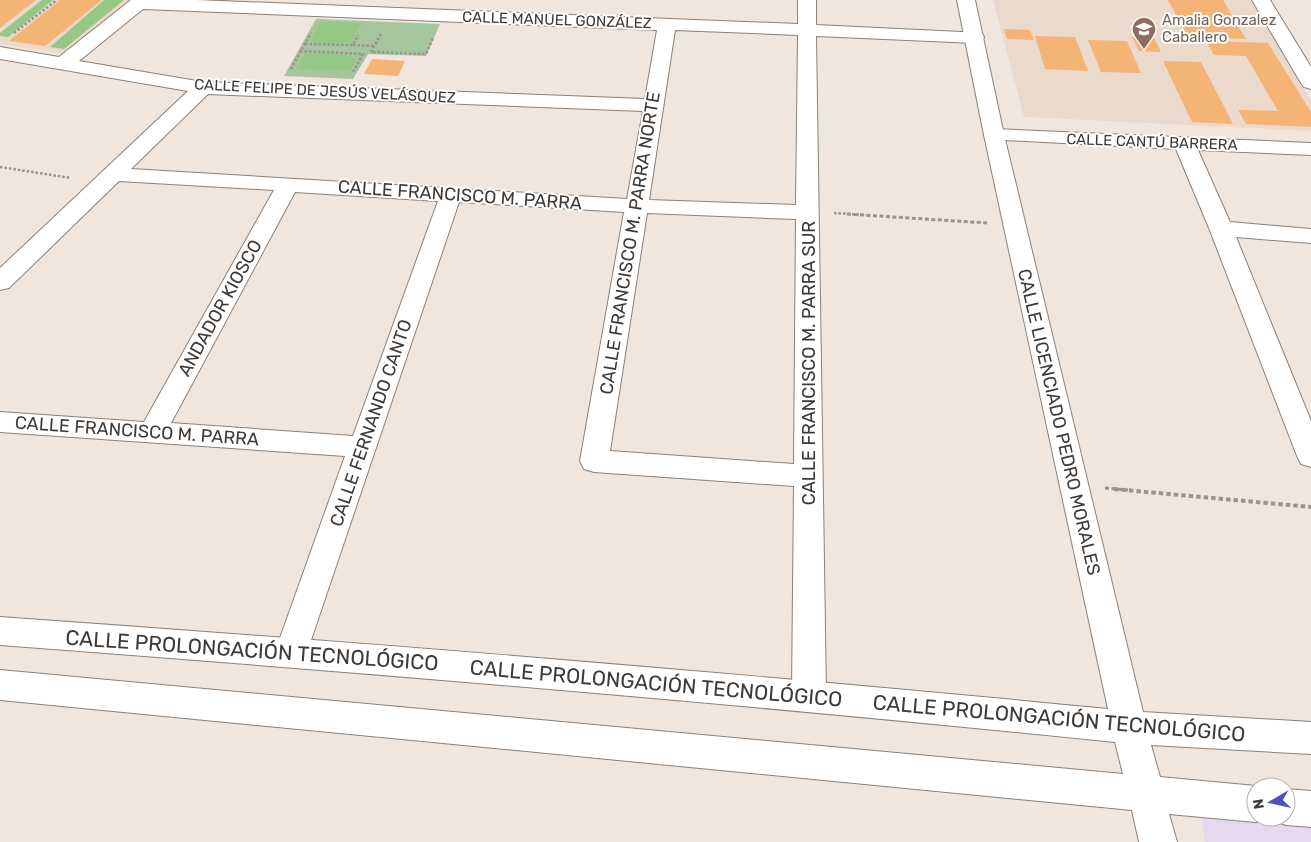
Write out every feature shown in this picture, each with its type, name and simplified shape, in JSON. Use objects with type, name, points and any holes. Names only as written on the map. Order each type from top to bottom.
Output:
[{"type":"street","points":[[520,19],[526,0]]},
{"type":"street","name":"CALLE FRANCISCO M. PARRA SUR","points":[[807,0],[809,695]]},
{"type":"street","name":"CALLE LICENCIADO PEDRO MORALES","points":[[966,0],[1014,225],[1128,727],[1144,795],[1158,842]]},
{"type":"street","points":[[1261,0],[1302,52],[1311,83]]},
{"type":"street","points":[[64,63],[140,2]]},
{"type":"street","name":"CALLE MANUEL GONZÁLEZ","points":[[140,2],[975,37]]},
{"type":"street","name":"CALLE FRANCISCO M. PARRA NORTE","points":[[667,25],[594,461],[809,476]]},
{"type":"street","name":"CALLE FELIPE DE JESÚS VELÁSQUEZ","points":[[0,53],[203,88],[653,105]]},
{"type":"street","points":[[0,282],[203,88]]},
{"type":"street","name":"CALLE CANTÚ BARRERA","points":[[994,135],[1311,149]]},
{"type":"street","points":[[1184,143],[1221,228],[1311,456]]},
{"type":"street","name":"CALLE FRANCISCO M. PARRA","points":[[108,178],[288,185],[636,206],[808,212]]},
{"type":"street","name":"ANDADOR KIOSCO","points":[[152,432],[288,185]]},
{"type":"street","name":"CALLE FERNANDO CANTO","points":[[291,652],[452,194]]},
{"type":"street","points":[[1221,228],[1311,236]]},
{"type":"street","name":"CALLE FRANCISCO M. PARRA","points":[[0,422],[363,447]]},
{"type":"street","name":"CALLE PROLONGACIÓN TECNOLÓGICO","points":[[0,632],[291,652],[809,695],[1128,727],[1311,738]]},
{"type":"street","points":[[0,685],[1246,803]]},
{"type":"street","points":[[1296,808],[1311,809]]},
{"type":"path","points":[[10,36],[57,0]]},
{"type":"path","points":[[354,45],[361,29]]},
{"type":"path","points":[[371,52],[383,30]]},
{"type":"path","points":[[305,44],[374,46]]},
{"type":"path","points":[[300,51],[426,54]]},
{"type":"path","points":[[350,77],[363,54]]},
{"type":"path","points":[[0,167],[108,178]]},
{"type":"path","points":[[808,212],[1014,225]]},
{"type":"path","points":[[1074,485],[1311,507]]},
{"type":"shaded area","points":[[0,0],[130,0],[64,54],[0,44]]},
{"type":"shaded area","name":"Amalia Gonzalez Caballero","points":[[993,0],[1251,0],[1311,100],[1311,131],[1024,117]]},
{"type":"shaded area","points":[[1201,814],[1246,818],[1246,827],[1296,827],[1296,822],[1311,823],[1311,842],[1205,842]]},
{"type":"green space","points":[[42,0],[53,0],[8,37],[0,36],[0,33]]},
{"type":"green space","points":[[104,0],[124,0],[64,49],[50,47]]},
{"type":"green space","points":[[316,19],[440,24],[426,56],[368,54],[353,79],[284,76]]},
{"type":"green space","points":[[320,22],[361,23],[352,40],[341,43],[310,42]]},
{"type":"green space","points":[[305,53],[344,55],[356,59],[350,70],[296,69]]},
{"type":"building","points":[[0,0],[36,0],[0,28]]},
{"type":"building","points":[[60,0],[102,0],[45,46],[9,41]]},
{"type":"building","points":[[1168,0],[1223,0],[1246,39],[1188,37]]},
{"type":"building","points":[[1004,29],[1030,30],[1034,40],[1007,39]]},
{"type":"building","points":[[1035,36],[1075,37],[1088,71],[1045,69]]},
{"type":"building","points":[[1132,37],[1154,38],[1161,52],[1139,51]]},
{"type":"building","points":[[1088,40],[1127,41],[1141,73],[1101,72]]},
{"type":"building","points":[[1206,41],[1268,43],[1311,112],[1311,127],[1246,124],[1238,110],[1278,111],[1246,56],[1214,55]]},
{"type":"building","points":[[372,59],[405,61],[398,76],[364,74]]},
{"type":"building","points":[[1163,61],[1201,62],[1233,124],[1192,122]]},
{"type":"place","name":"Amalia Gonzalez Caballero","points":[[1144,50]]}]
